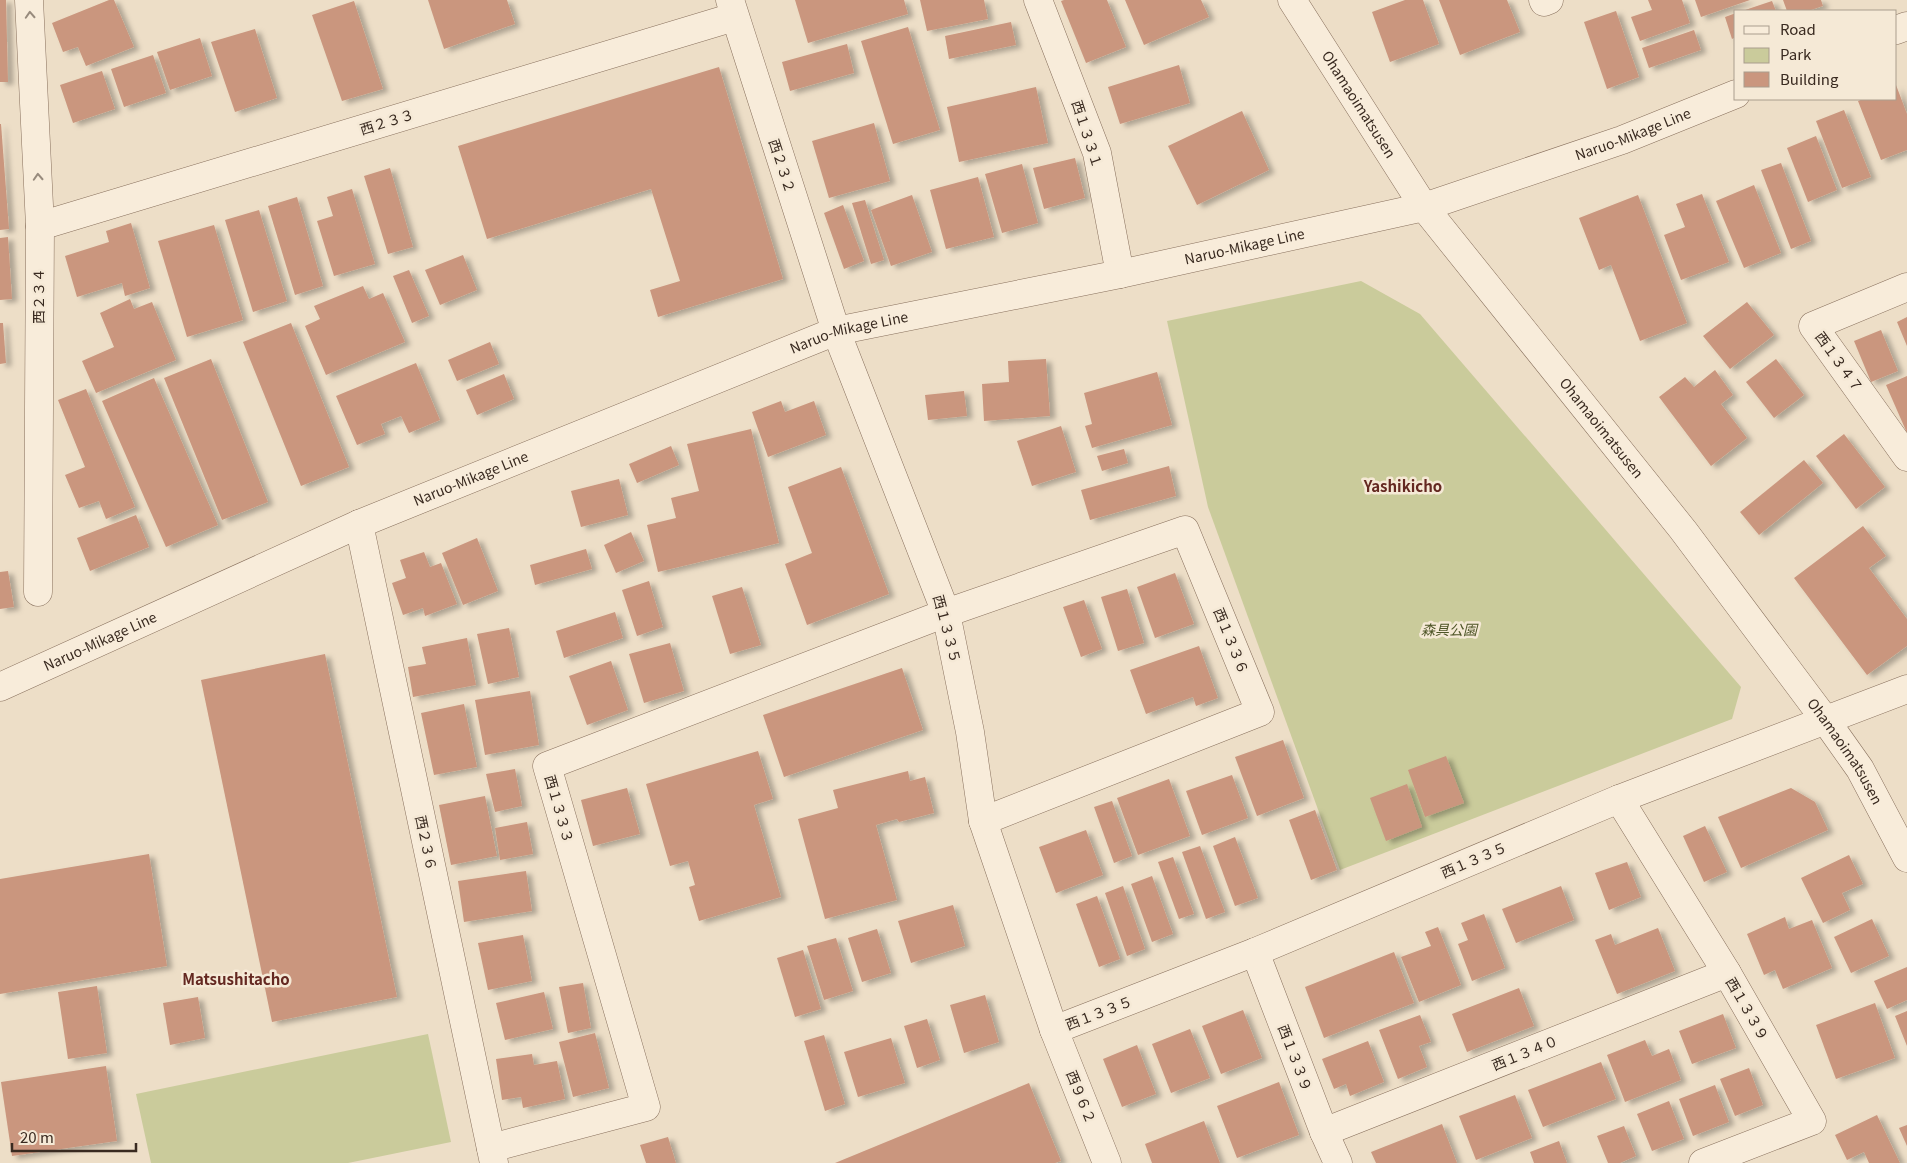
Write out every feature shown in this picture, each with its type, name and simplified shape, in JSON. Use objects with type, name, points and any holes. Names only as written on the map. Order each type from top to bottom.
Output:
[{"type":"street","name":"西２３４","points":[[29,0],[40,226],[38,592]]},
{"type":"street","name":"西１３３１","points":[[1038,0],[1096,153],[1120,274]]},
{"type":"street","name":"Ohamaoimatsusen","points":[[1292,0],[1424,207],[1682,530],[1826,721],[1860,769],[1907,858]]},
{"type":"street","points":[[1543,0],[1544,2],[1550,0]]},
{"type":"street","name":"西２３３","points":[[40,226],[732,9]]},
{"type":"street","name":"西２３２","points":[[732,9],[836,331]]},
{"type":"street","name":"Naruo-Mikage Line","points":[[0,687],[359,524],[836,331],[1120,274],[1424,207],[1622,140],[1734,95]]},
{"type":"street","name":"西１３４７","points":[[1907,287],[1813,326],[1907,457]]},
{"type":"street","name":"西１３３５","points":[[836,331],[946,613],[970,732],[983,821],[1054,1030],[1255,952],[1619,800],[1907,689]]},
{"type":"street","name":"西２３６","points":[[359,524],[492,1156]]},
{"type":"street","name":"西１３３６","points":[[946,613],[1185,530],[1260,712],[983,821]]},
{"type":"street","name":"西１３３３","points":[[492,1156],[646,1107],[547,766],[946,613]]},
{"type":"street","name":"西１３３９","points":[[1619,800],[1727,973],[1812,1122],[1703,1163]]},
{"type":"street","name":"西１３３９","points":[[1255,952],[1324,1132],[1338,1163]]},
{"type":"street","name":"西１３４０","points":[[1324,1132],[1727,973]]},
{"type":"street","name":"西９６２","points":[[1054,1030],[1107,1163]]},
{"type":"green space","name":"森具公園","points":[[1361,281],[1420,314],[1741,687],[1732,719],[1340,870],[1208,507],[1167,321]]},
{"type":"green space","points":[[428,1034],[451,1142],[348,1163],[151,1163],[136,1094]]},
{"type":"building","points":[[0,0],[6,0],[8,82],[0,82]]},
{"type":"building","points":[[109,0],[114,0],[134,47],[86,66],[78,47],[63,52],[52,23]]},
{"type":"building","points":[[428,0],[507,0],[515,24],[444,49]]},
{"type":"building","points":[[795,0],[904,0],[908,14],[808,43]]},
{"type":"building","points":[[920,0],[984,0],[988,19],[927,31]]},
{"type":"building","points":[[1107,0],[1126,47],[1086,63],[1061,1]]},
{"type":"building","points":[[1125,0],[1201,0],[1209,17],[1144,45]]},
{"type":"building","points":[[1405,0],[1423,0],[1439,44],[1390,62],[1372,12]]},
{"type":"building","points":[[1439,0],[1507,0],[1520,32],[1460,55]]},
{"type":"building","points":[[1648,0],[1682,0],[1690,23],[1640,41],[1631,17],[1652,10]]},
{"type":"building","points":[[1695,0],[1750,0],[1701,17]]},
{"type":"building","points":[[1783,0],[1821,0],[1823,6],[1811,10],[1787,10]]},
{"type":"building","points":[[354,1],[383,89],[342,101],[312,15]]},
{"type":"building","points":[[1772,1],[1776,10],[1745,10]]},
{"type":"building","points":[[1616,11],[1639,77],[1607,89],[1584,22]]},
{"type":"building","points":[[1734,14],[1734,38],[1732,39],[1725,17]]},
{"type":"building","points":[[1011,22],[1016,45],[949,59],[945,36]]},
{"type":"building","points":[[908,27],[940,130],[893,144],[861,41]]},
{"type":"building","points":[[255,29],[277,98],[235,112],[211,42]]},
{"type":"building","points":[[1694,30],[1701,50],[1649,68],[1642,48]]},
{"type":"building","points":[[200,38],[212,76],[170,90],[157,52]]},
{"type":"building","points":[[847,44],[854,73],[790,91],[782,62]]},
{"type":"building","points":[[153,55],[166,93],[124,107],[111,69]]},
{"type":"building","points":[[1179,65],[1190,103],[1120,124],[1108,87]]},
{"type":"building","points":[[719,67],[783,279],[658,317],[650,290],[680,281],[651,189],[487,239],[458,146]]},
{"type":"building","points":[[102,71],[115,109],[73,123],[60,85]]},
{"type":"building","points":[[1036,87],[1048,143],[959,162],[947,107]]},
{"type":"building","points":[[1897,88],[1907,114],[1907,150],[1881,160],[1858,101],[1897,100]]},
{"type":"building","points":[[1844,110],[1871,177],[1842,188],[1816,121]]},
{"type":"building","points":[[1242,111],[1269,170],[1197,205],[1168,146]]},
{"type":"building","points":[[874,123],[890,181],[829,198],[812,141]]},
{"type":"building","points":[[0,124],[9,229],[0,230]]},
{"type":"building","points":[[1816,136],[1837,190],[1808,202],[1787,148]]},
{"type":"building","points":[[1075,158],[1085,198],[1044,209],[1033,168]]},
{"type":"building","points":[[1781,163],[1811,241],[1791,249],[1761,170]]},
{"type":"building","points":[[1022,164],[1038,223],[1002,233],[985,174]]},
{"type":"building","points":[[390,168],[413,247],[388,254],[364,176]]},
{"type":"building","points":[[978,177],[994,237],[946,249],[930,190]]},
{"type":"building","points":[[1754,185],[1781,253],[1744,268],[1716,201]]},
{"type":"building","points":[[352,189],[375,264],[334,276],[317,221],[333,216],[327,197]]},
{"type":"building","points":[[1702,194],[1729,262],[1681,280],[1664,235],[1685,227],[1676,204]]},
{"type":"building","points":[[912,195],[932,252],[891,266],[871,210]]},
{"type":"building","points":[[1638,195],[1687,323],[1640,341],[1611,265],[1599,270],[1579,218]]},
{"type":"building","points":[[297,197],[323,286],[295,295],[268,206]]},
{"type":"building","points":[[865,200],[884,260],[871,264],[852,203]]},
{"type":"building","points":[[843,205],[864,261],[844,269],[824,213]]},
{"type":"building","points":[[259,210],[287,301],[253,312],[225,220]]},
{"type":"building","points":[[131,223],[150,288],[125,296],[122,283],[77,297],[65,256],[109,242],[106,231]]},
{"type":"building","points":[[214,225],[243,320],[187,337],[158,241]]},
{"type":"building","points":[[8,237],[12,299],[0,300],[0,238]]},
{"type":"building","points":[[463,255],[477,290],[440,305],[425,270]]},
{"type":"building","points":[[409,270],[429,316],[412,323],[393,276]]},
{"type":"building","points":[[363,286],[369,299],[383,293],[405,342],[326,375],[305,326],[320,319],[314,306]]},
{"type":"building","points":[[130,299],[134,309],[152,302],[176,360],[96,393],[82,361],[114,347],[100,313]]},
{"type":"building","points":[[1747,302],[1774,335],[1730,369],[1703,336]]},
{"type":"building","points":[[1907,317],[1907,346],[1897,322]]},
{"type":"building","points":[[0,323],[3,323],[6,363],[0,364]]},
{"type":"building","points":[[291,323],[349,467],[301,486],[243,342]]},
{"type":"building","points":[[1881,330],[1898,371],[1871,382],[1854,341]]},
{"type":"building","points":[[490,342],[499,364],[457,381],[448,360]]},
{"type":"building","points":[[211,359],[268,502],[222,520],[164,378]]},
{"type":"building","points":[[1046,359],[1050,416],[984,421],[982,384],[1009,382],[1008,361]]},
{"type":"building","points":[[1776,359],[1804,395],[1774,418],[1746,382]]},
{"type":"building","points":[[416,363],[440,420],[409,433],[401,416],[381,424],[385,434],[357,445],[336,396]]},
{"type":"building","points":[[1715,370],[1733,395],[1721,404],[1747,438],[1711,466],[1659,397],[1685,377],[1694,387]]},
{"type":"building","points":[[1157,372],[1172,425],[1092,448],[1085,426],[1092,424],[1084,393]]},
{"type":"building","points":[[504,374],[514,399],[477,415],[466,390]]},
{"type":"building","points":[[1907,376],[1907,433],[1886,385]]},
{"type":"building","points":[[154,378],[218,525],[166,547],[102,401]]},
{"type":"building","points":[[86,389],[135,507],[106,519],[99,501],[79,508],[65,475],[85,467],[58,400]]},
{"type":"building","points":[[964,391],[967,416],[928,420],[925,395]]},
{"type":"building","points":[[781,401],[785,412],[814,401],[826,435],[768,457],[752,412]]},
{"type":"building","points":[[1061,426],[1076,472],[1032,486],[1017,441]]},
{"type":"building","points":[[751,429],[779,543],[658,572],[647,525],[676,518],[671,498],[699,491],[687,444]]},
{"type":"building","points":[[1844,434],[1885,487],[1856,509],[1816,456]]},
{"type":"building","points":[[671,446],[679,465],[637,483],[629,464]]},
{"type":"building","points":[[1124,449],[1128,463],[1102,471],[1097,456]]},
{"type":"building","points":[[1804,460],[1823,483],[1759,535],[1740,512]]},
{"type":"building","points":[[1169,466],[1176,496],[1090,520],[1081,490]]},
{"type":"building","points":[[841,467],[889,594],[807,625],[785,564],[812,553],[788,487]]},
{"type":"building","points":[[619,479],[628,515],[581,527],[571,491]]},
{"type":"building","points":[[136,515],[149,547],[90,571],[77,538]]},
{"type":"building","points":[[1863,526],[1886,556],[1869,568],[1907,619],[1907,646],[1867,675],[1794,578]]},
{"type":"building","points":[[631,532],[644,561],[616,573],[604,545]]},
{"type":"building","points":[[477,538],[498,591],[463,605],[442,553]]},
{"type":"building","points":[[586,549],[592,569],[535,585],[530,565]]},
{"type":"building","points":[[424,552],[430,567],[441,563],[457,604],[425,616],[423,608],[403,615],[392,583],[406,578],[400,560]]},
{"type":"building","points":[[8,571],[14,607],[0,609],[0,572]]},
{"type":"building","points":[[1175,573],[1194,624],[1155,638],[1137,587]]},
{"type":"building","points":[[649,581],[663,627],[637,636],[622,590]]},
{"type":"building","points":[[742,587],[761,645],[730,654],[712,596]]},
{"type":"building","points":[[1127,589],[1144,643],[1118,651],[1101,597]]},
{"type":"building","points":[[1084,600],[1102,649],[1081,657],[1063,607]]},
{"type":"building","points":[[615,612],[623,638],[564,658],[556,631]]},
{"type":"building","points":[[509,628],[519,677],[488,684],[477,634]]},
{"type":"building","points":[[467,638],[476,685],[413,697],[408,667],[426,664],[422,647]]},
{"type":"building","points":[[670,643],[684,691],[644,703],[629,654]]},
{"type":"building","points":[[1199,646],[1218,698],[1196,706],[1193,697],[1146,714],[1130,670]]},
{"type":"building","points":[[325,654],[397,997],[272,1022],[201,680]]},
{"type":"building","points":[[611,661],[628,710],[587,725],[569,676]]},
{"type":"building","points":[[902,668],[923,730],[784,777],[763,715]]},
{"type":"building","points":[[530,691],[539,745],[485,755],[475,700]]},
{"type":"building","points":[[464,704],[477,767],[434,775],[421,713]]},
{"type":"building","points":[[1283,740],[1304,798],[1257,816],[1235,757]]},
{"type":"building","points":[[758,751],[773,799],[754,805],[781,897],[699,921],[689,887],[695,885],[688,861],[670,866],[646,784]]},
{"type":"building","points":[[1446,756],[1464,803],[1425,817],[1408,770]]},
{"type":"building","points":[[515,769],[522,806],[495,812],[486,774]]},
{"type":"building","points":[[908,771],[910,781],[925,777],[934,813],[899,822],[897,819],[876,825],[897,900],[825,919],[798,819],[838,808],[833,790]]},
{"type":"building","points":[[1232,775],[1248,818],[1202,835],[1186,791]]},
{"type":"building","points":[[1169,779],[1190,836],[1138,855],[1117,798]]},
{"type":"building","points":[[1407,784],[1422,827],[1386,841],[1370,798]]},
{"type":"building","points":[[627,788],[640,834],[593,846],[581,800]]},
{"type":"building","points":[[1791,788],[1815,802],[1828,830],[1741,868],[1718,817]]},
{"type":"building","points":[[485,796],[497,856],[451,865],[439,805]]},
{"type":"building","points":[[1112,801],[1132,856],[1114,863],[1094,807]]},
{"type":"building","points":[[1315,810],[1337,870],[1311,880],[1289,820]]},
{"type":"building","points":[[527,822],[533,854],[500,860],[495,828]]},
{"type":"building","points":[[1705,826],[1727,872],[1704,882],[1683,836]]},
{"type":"building","points":[[1086,830],[1103,875],[1056,893],[1039,847]]},
{"type":"building","points":[[1235,837],[1258,898],[1235,906],[1213,846]]},
{"type":"building","points":[[1200,846],[1225,912],[1206,919],[1182,852]]},
{"type":"building","points":[[149,854],[167,966],[0,994],[0,879]]},
{"type":"building","points":[[1849,855],[1863,884],[1842,893],[1850,910],[1823,923],[1801,878]]},
{"type":"building","points":[[1173,857],[1194,914],[1179,919],[1158,862]]},
{"type":"building","points":[[1627,862],[1641,897],[1609,910],[1595,873]]},
{"type":"building","points":[[526,871],[532,911],[464,922],[458,881]]},
{"type":"building","points":[[1152,876],[1173,934],[1152,942],[1131,884]]},
{"type":"building","points":[[1123,886],[1145,949],[1127,956],[1105,893]]},
{"type":"building","points":[[1561,886],[1574,920],[1516,943],[1502,909]]},
{"type":"building","points":[[1097,896],[1120,959],[1099,967],[1076,904]]},
{"type":"building","points":[[953,905],[965,946],[911,963],[898,921]]},
{"type":"building","points":[[1484,914],[1505,968],[1472,981],[1458,944],[1468,940],[1461,923]]},
{"type":"building","points":[[1785,917],[1789,929],[1812,920],[1832,968],[1783,989],[1775,970],[1764,975],[1747,934]]},
{"type":"building","points":[[1872,919],[1889,956],[1851,973],[1834,937]]},
{"type":"building","points":[[1438,927],[1461,985],[1419,1002],[1401,957],[1431,946],[1425,932]]},
{"type":"building","points":[[1658,928],[1675,971],[1617,994],[1595,940],[1611,934],[1615,945]]},
{"type":"building","points":[[877,929],[891,973],[862,982],[848,938]]},
{"type":"building","points":[[523,935],[532,981],[488,990],[478,943]]},
{"type":"building","points":[[836,938],[853,991],[824,1000],[807,946]]},
{"type":"building","points":[[803,950],[821,1009],[795,1017],[777,958]]},
{"type":"building","points":[[1394,952],[1414,1003],[1324,1038],[1305,987]]},
{"type":"building","points":[[1907,967],[1907,1000],[1887,1009],[1874,981]]},
{"type":"building","points":[[583,983],[591,1028],[568,1033],[559,987]]},
{"type":"building","points":[[97,986],[107,1053],[68,1059],[58,992]]},
{"type":"building","points":[[1519,988],[1534,1026],[1467,1052],[1452,1014]]},
{"type":"building","points":[[544,992],[553,1029],[505,1040],[496,1003]]},
{"type":"building","points":[[985,995],[999,1042],[964,1053],[950,1005]]},
{"type":"building","points":[[198,997],[205,1038],[170,1045],[163,1003]]},
{"type":"building","points":[[1875,1003],[1895,1058],[1836,1079],[1816,1025]]},
{"type":"building","points":[[1243,1010],[1262,1058],[1221,1074],[1202,1026]]},
{"type":"building","points":[[1907,1011],[1907,1046],[1895,1016]]},
{"type":"building","points":[[1723,1014],[1736,1048],[1692,1064],[1679,1031]]},
{"type":"building","points":[[1420,1015],[1431,1042],[1419,1046],[1427,1067],[1398,1079],[1379,1030]]},
{"type":"building","points":[[927,1019],[940,1060],[917,1068],[904,1026]]},
{"type":"building","points":[[1190,1029],[1210,1078],[1171,1093],[1152,1044]]},
{"type":"building","points":[[595,1033],[609,1088],[573,1097],[559,1042]]},
{"type":"building","points":[[824,1035],[845,1104],[825,1111],[804,1041]]},
{"type":"building","points":[[891,1038],[905,1083],[858,1097],[844,1052]]},
{"type":"building","points":[[1645,1040],[1652,1056],[1669,1049],[1681,1080],[1625,1102],[1607,1055]]},
{"type":"building","points":[[1368,1041],[1384,1082],[1350,1096],[1346,1084],[1334,1089],[1322,1059]]},
{"type":"building","points":[[1137,1045],[1156,1094],[1122,1107],[1103,1059]]},
{"type":"building","points":[[532,1054],[534,1065],[557,1061],[565,1099],[523,1108],[521,1097],[502,1100],[496,1059]]},
{"type":"building","points":[[1601,1062],[1616,1099],[1543,1127],[1528,1090]]},
{"type":"building","points":[[106,1066],[117,1141],[12,1156],[1,1082]]},
{"type":"building","points":[[1749,1068],[1763,1105],[1735,1116],[1720,1079]]},
{"type":"building","points":[[1279,1082],[1299,1135],[1237,1158],[1217,1106]]},
{"type":"building","points":[[1029,1083],[1061,1161],[1055,1163],[835,1163]]},
{"type":"building","points":[[1715,1085],[1729,1122],[1693,1136],[1679,1099]]},
{"type":"building","points":[[1515,1095],[1532,1138],[1476,1160],[1459,1116]]},
{"type":"building","points":[[1669,1101],[1684,1139],[1652,1151],[1637,1114]]},
{"type":"building","points":[[1877,1115],[1900,1163],[1869,1163],[1864,1152],[1847,1160],[1835,1135]]},
{"type":"building","points":[[1204,1121],[1220,1163],[1152,1163],[1145,1144]]},
{"type":"building","points":[[1442,1124],[1457,1163],[1376,1163],[1371,1152]]},
{"type":"building","points":[[1907,1125],[1907,1146],[1899,1128]]},
{"type":"building","points":[[1624,1126],[1636,1156],[1620,1163],[1608,1163],[1597,1136]]},
{"type":"building","points":[[668,1137],[676,1163],[646,1163],[640,1145]]},
{"type":"building","points":[[1559,1141],[1567,1163],[1534,1163],[1530,1152]]},
{"type":"district","name":"Yashikicho","points":[[1403,487]]},
{"type":"district","name":"Matsushitacho","points":[[236,980]]}]
